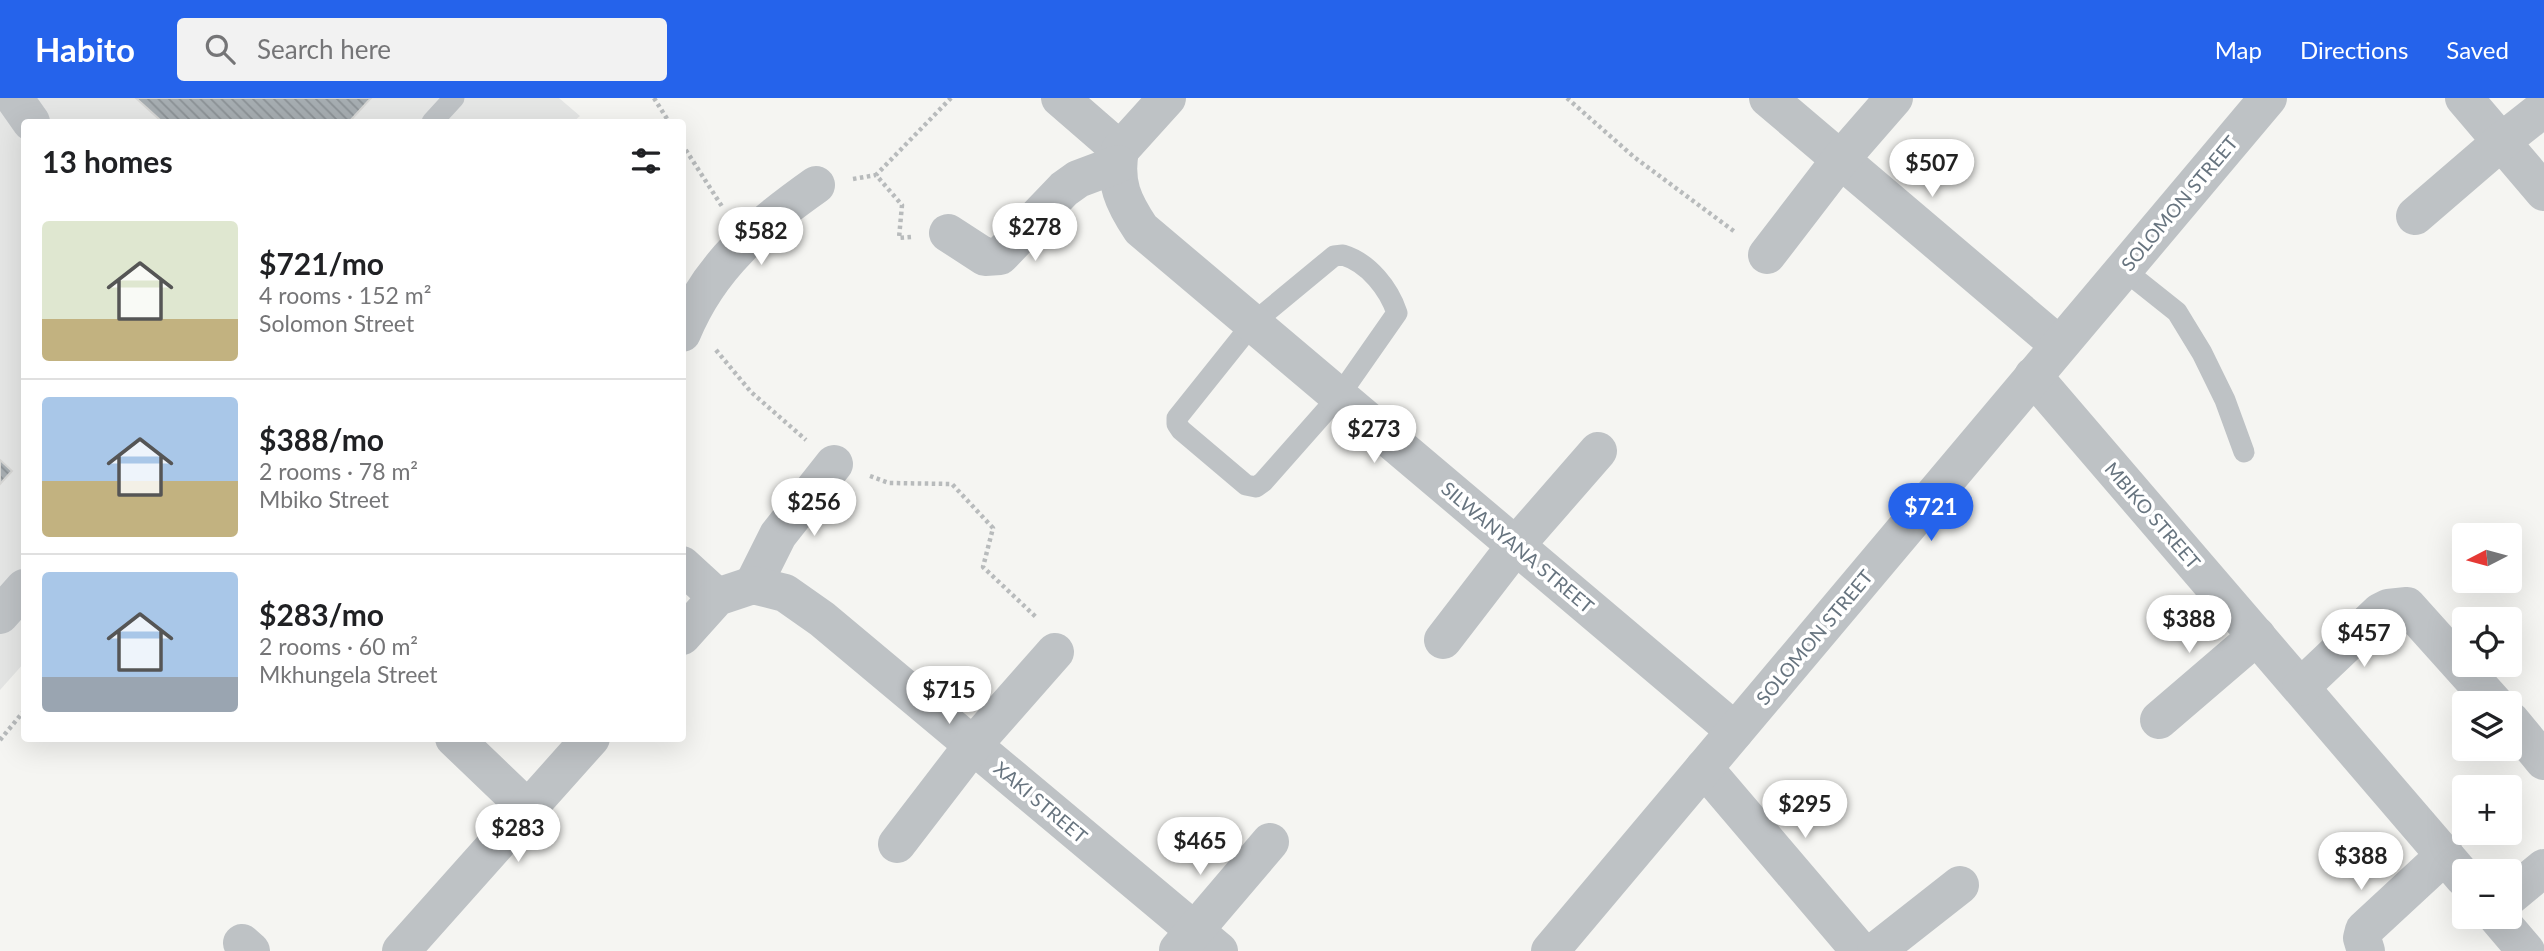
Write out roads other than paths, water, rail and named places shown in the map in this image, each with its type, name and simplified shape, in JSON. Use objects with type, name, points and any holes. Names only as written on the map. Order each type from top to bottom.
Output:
[{"type":"street","points":[[14,98],[30,119]]},
{"type":"street","points":[[1060,98],[1119,157]]},
{"type":"street","points":[[948,233],[985,257],[1000,256],[1064,189],[1078,178],[1119,157],[1167,98]]},
{"type":"street","points":[[1768,98],[2059,345]]},
{"type":"street","points":[[1767,255],[1840,160],[1894,98]]},
{"type":"street","name":"SOLOMON STREET","points":[[1550,951],[2268,98]]},
{"type":"street","points":[[2464,98],[2544,192]]},
{"type":"street","points":[[2415,216],[2544,108]]},
{"type":"street","points":[[0,120],[21,133]]},
{"type":"street","name":"SILWANYANA STREET","points":[[1119,157],[1123,202],[1141,229],[1735,731]]},
{"type":"street","points":[[686,325],[714,274],[777,212],[816,185]]},
{"type":"street","name":"MBIKO STREET","points":[[2033,376],[2452,865]]},
{"type":"street","points":[[1443,640],[1516,545],[1598,451]]},
{"type":"street","points":[[686,632],[717,597],[753,585],[778,535],[834,464]]},
{"type":"street","points":[[686,569],[717,597]]},
{"type":"street","name":"XAKI STREET","points":[[753,585],[785,593],[822,619],[973,745],[1197,944]]},
{"type":"street","points":[[0,615],[21,591]]},
{"type":"street","points":[[2301,687],[2380,612],[2388,608],[2407,606],[2483,691]]},
{"type":"street","points":[[2159,720],[2257,636]]},
{"type":"street","points":[[897,844],[973,745],[1055,652]]},
{"type":"street","points":[[2522,734],[2544,761]]},
{"type":"street","points":[[458,742],[528,809]]},
{"type":"street","points":[[414,947],[528,809],[587,742]]},
{"type":"street","points":[[1704,768],[1860,951]]},
{"type":"street","points":[[1197,944],[1270,842]]},
{"type":"street","points":[[2522,886],[2544,867]]},
{"type":"street","points":[[2366,951],[2362,938],[2364,930],[2452,868]]},
{"type":"street","points":[[1876,951],[1960,885]]},
{"type":"street","points":[[2507,929],[2526,951]]},
{"type":"lane","points":[[435,119],[454,98]]},
{"type":"lane","points":[[1334,256],[1347,256],[1376,278],[1391,295],[1397,313],[1339,396],[1256,488],[1246,485],[1177,424],[1177,418],[1253,323],[1334,256]]},
{"type":"lane","points":[[2123,269],[2176,312],[2202,353],[2225,400],[2244,452]]}]
